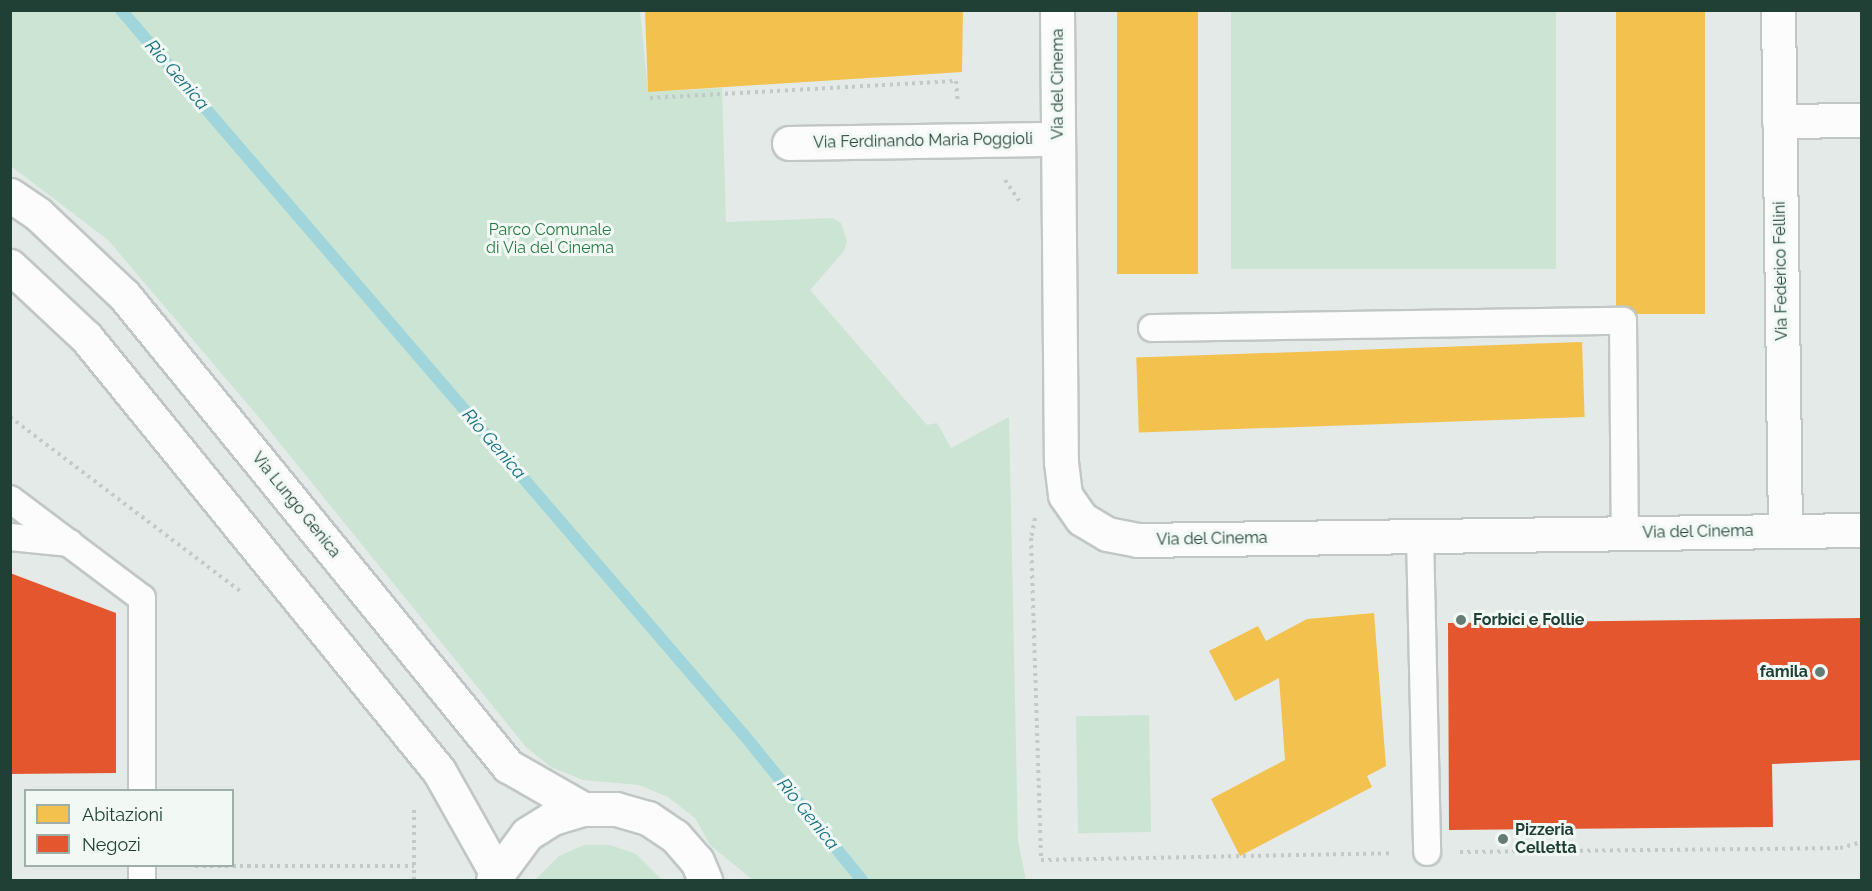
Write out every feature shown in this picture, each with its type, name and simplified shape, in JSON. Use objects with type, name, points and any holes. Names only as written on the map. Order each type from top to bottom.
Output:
[{"type":"street","name":"Via del Cinema","points":[[1057,10],[1061,462],[1065,495],[1082,519],[1107,534],[1137,540],[1862,530]]},
{"type":"street","name":"Via Federico Fellini","points":[[1778,10],[1785,531]]},
{"type":"street","points":[[1779,121],[1862,120]]},
{"type":"street","name":"Via Ferdinando Maria Poggioli","points":[[789,143],[1058,139]]},
{"type":"street","name":"Via Lungo Genica","points":[[10,195],[38,214],[124,295],[508,766],[583,809]]},
{"type":"street","name":"Via Lungo Genica","points":[[10,266],[86,338],[439,771],[495,876],[527,834],[554,818],[583,809],[616,809],[648,818],[675,836],[701,871],[725,880]]},
{"type":"lane","points":[[1152,328],[1623,321],[1625,533]]},
{"type":"lane","points":[[10,499],[142,598],[142,789]]},
{"type":"lane","points":[[1420,536],[1426,852]]},
{"type":"lane","points":[[10,537],[70,543]]},
{"type":"path","points":[[650,98],[956,81],[960,114]]},
{"type":"path","points":[[999,177],[1006,180],[1020,203]]},
{"type":"path","points":[[10,417],[244,593]]},
{"type":"path","points":[[1042,522],[1036,514],[1031,538],[1041,860],[1426,852],[1840,848],[1862,842]]},
{"type":"path","points":[[414,799],[414,880]]},
{"type":"path","points":[[234,866],[414,867]]},
{"type":"green space","name":"Parco Comunale di Via del Cinema","points":[[11,10],[640,11],[648,92],[722,88],[726,222],[832,218],[841,223],[847,241],[844,251],[810,290],[927,425],[937,423],[951,448],[1009,417],[1018,841],[1026,880],[753,880],[710,845],[695,818],[668,797],[639,785],[583,780],[551,767],[526,747],[261,420],[108,240],[11,166]]},
{"type":"green space","points":[[1231,11],[1556,11],[1556,269],[1231,269]]},
{"type":"green space","points":[[1149,715],[1151,832],[1078,833],[1076,716]]},
{"type":"green space","points":[[584,845],[610,845],[636,854],[662,880],[535,880],[559,856]]},
{"type":"building: Abitazioni","points":[[645,10],[963,10],[962,72],[648,92]]},
{"type":"building: Abitazioni","points":[[1117,10],[1198,10],[1198,274],[1117,274]]},
{"type":"building: Abitazioni","points":[[1616,10],[1705,10],[1705,314],[1616,314]]},
{"type":"building: Abitazioni","points":[[1582,342],[1585,417],[1139,433],[1136,358]]},
{"type":"building: Abitazioni","points":[[1374,613],[1386,766],[1367,776],[1372,787],[1240,856],[1211,799],[1285,760],[1279,678],[1235,701],[1209,651],[1258,626],[1266,641],[1307,619]]},
{"type":"building: Negozi","points":[[10,573],[116,613],[116,773],[10,774]]},
{"type":"building: Negozi","points":[[1862,618],[1862,760],[1772,764],[1773,827],[1449,830],[1448,623]]},
{"type":"waterway","name":"Rio Genica","points":[[121,10],[744,735],[862,880]]},
{"type":"place","name":"Forbici e Follie","points":[[1461,620]]},
{"type":"place","name":"famila","points":[[1820,672]]},
{"type":"place","name":"Pizzeria Celletta","points":[[1503,839]]}]
